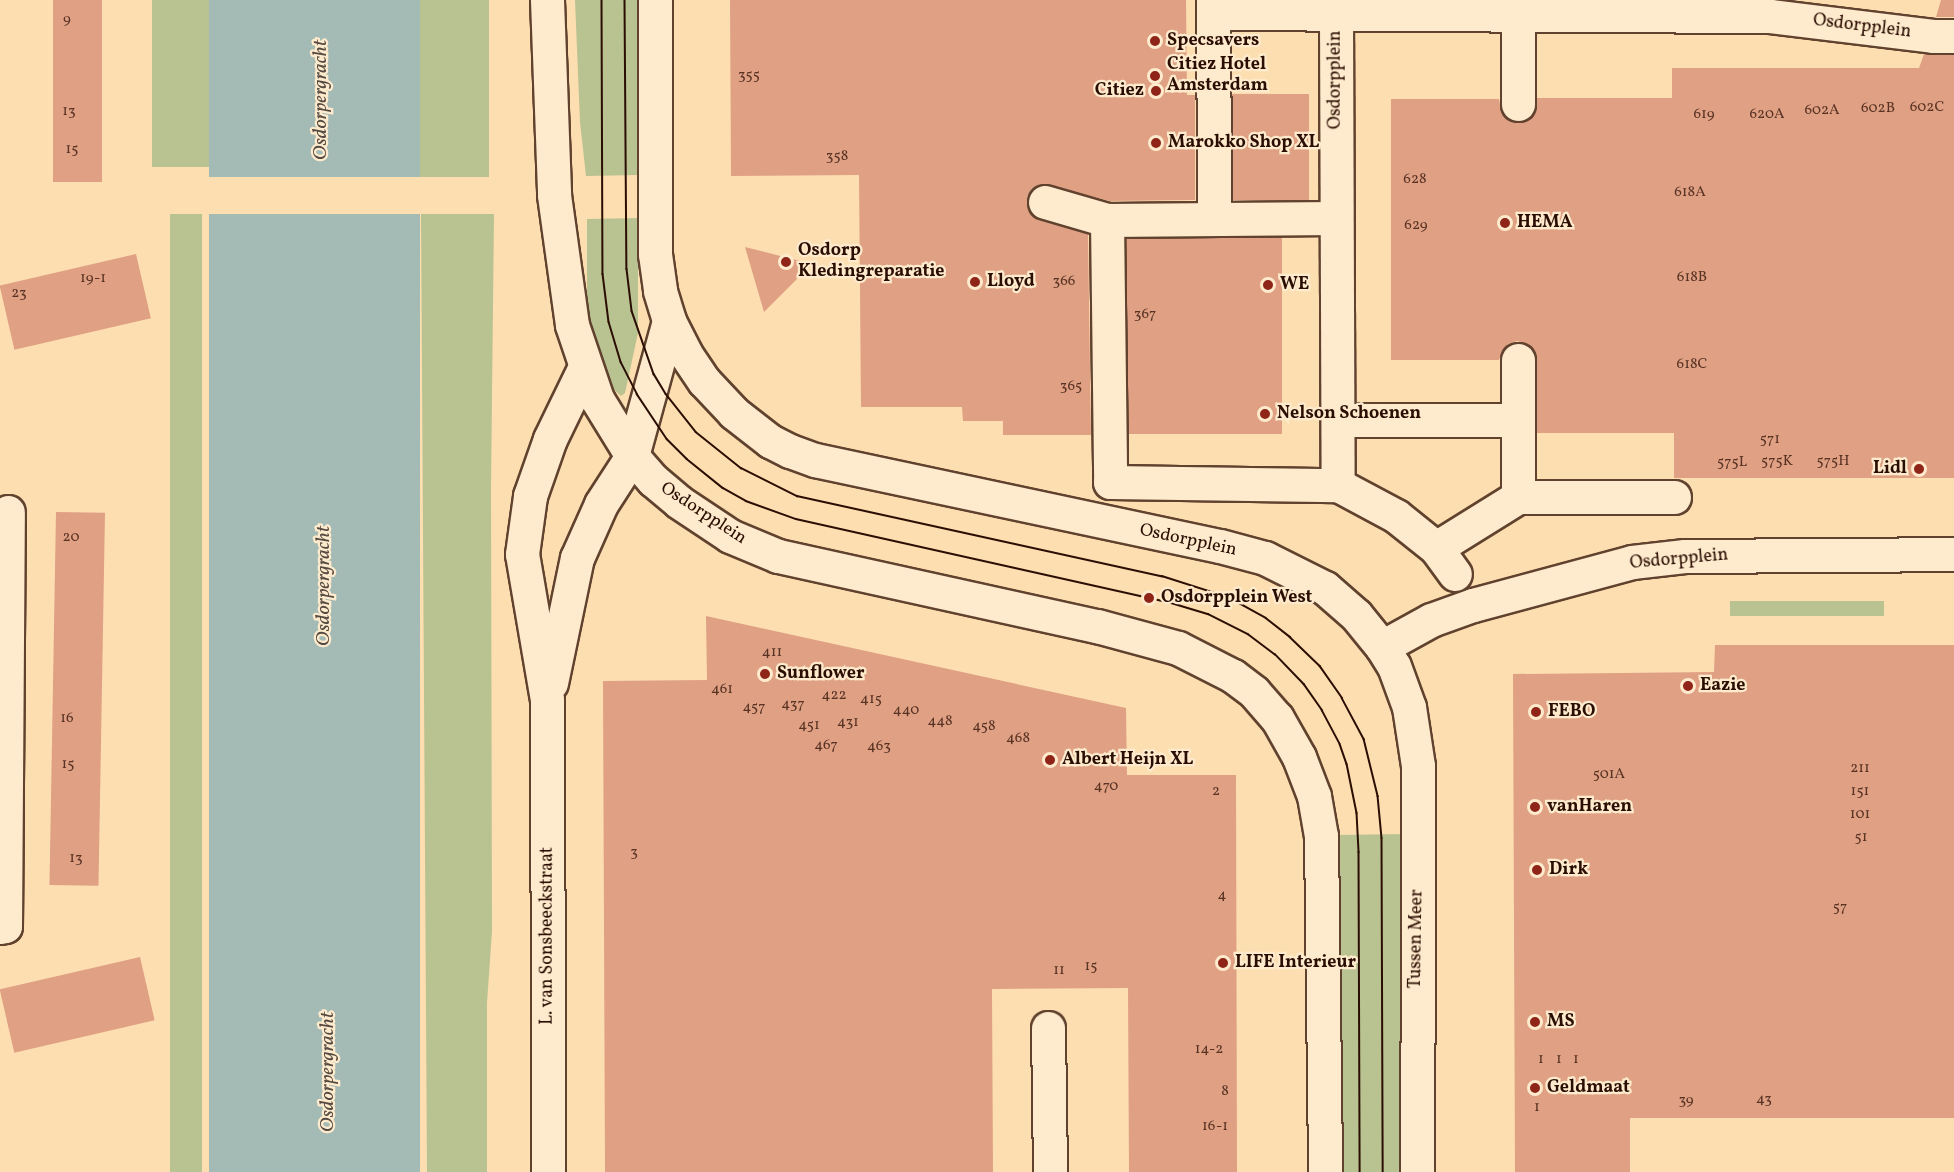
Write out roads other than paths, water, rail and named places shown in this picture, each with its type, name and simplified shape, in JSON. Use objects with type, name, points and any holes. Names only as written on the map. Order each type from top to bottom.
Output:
[{"type":"street","name":"Osdorpplein","points":[[547,0],[554,195],[572,325],[597,399],[632,456],[653,480],[679,502],[730,536],[778,556],[1097,626],[1178,648],[1226,672],[1254,692],[1277,718],[1299,757],[1314,796],[1321,836],[1325,1172]]},
{"type":"street","name":"Osdorpplein","points":[[654,0],[655,254],[660,291],[669,321],[686,353],[704,381],[734,413],[770,441],[790,451],[859,470],[1220,546],[1265,558],[1325,588],[1356,615],[1394,666],[1409,707]]},
{"type":"street","name":"Osdorpplein","points":[[1214,219],[1213,7],[1336,14],[1518,15],[1770,8],[1933,36],[1954,36]]},
{"type":"street","name":"Osdorpplein","points":[[1336,14],[1338,485]]},
{"type":"street","points":[[1518,15],[1518,104]]},
{"type":"street","points":[[1045,202],[1107,220],[1336,218]]},
{"type":"street","points":[[1107,220],[1110,483],[1338,485],[1396,516],[1436,549],[1455,574]]},
{"type":"street","name":"L. van Sonsbeeckstraat","points":[[548,700],[578,558],[601,504],[632,456],[669,321]]},
{"type":"street","points":[[1518,360],[1518,497]]},
{"type":"street","name":"L. van Sonsbeeckstraat","points":[[548,1172],[548,700],[522,554],[530,496],[550,439],[585,367]]},
{"type":"street","points":[[1338,420],[1518,420]]},
{"type":"street","points":[[1436,549],[1518,497],[1674,497]]},
{"type":"street","points":[[0,927],[5,926],[8,512]]},
{"type":"street","name":"Osdorpplein","points":[[1382,647],[1431,620],[1473,604],[1632,561],[1685,556],[1954,554]]},
{"type":"street","name":"Tussen Meer","points":[[1409,707],[1419,795],[1416,970],[1418,1172]]},
{"type":"street","points":[[1048,1028],[1050,1172]]},
{"type":"water","name":"Osdorpergracht","points":[[209,0],[420,0],[420,1172],[209,1172]]},
{"type":"tram line","points":[[602,0],[603,274],[609,322],[621,362],[637,394],[667,439],[687,459],[723,488],[746,501],[796,519],[1168,602],[1208,614],[1248,634],[1275,654],[1304,684],[1322,710],[1340,744],[1347,764],[1357,813],[1360,1172]]},
{"type":"tram line","points":[[625,0],[627,269],[632,311],[654,374],[666,394],[696,432],[741,468],[797,496],[1162,576],[1228,597],[1266,618],[1290,637],[1320,666],[1342,698],[1364,739],[1378,796],[1382,838],[1383,1172]]},
{"type":"place","name":"Specsavers","points":[[1155,41]]},
{"type":"place","name":"Citiez Hotel Amsterdam","points":[[1155,76]]},
{"type":"place","name":"Citiez","points":[[1156,91]]},
{"type":"place","name":"Marokko Shop XL","points":[[1156,143]]},
{"type":"place","name":"HEMA","points":[[1505,223]]},
{"type":"place","name":"Osdorp Kledingreparatie","points":[[786,262]]},
{"type":"place","name":"Lloyd","points":[[975,282]]},
{"type":"place","name":"WE","points":[[1268,285]]},
{"type":"place","name":"Nelson Schoenen","points":[[1265,414]]},
{"type":"place","name":"Lidl","points":[[1919,469]]},
{"type":"place","name":"Osdorpplein West","points":[[1149,598]]},
{"type":"place","name":"Sunflower","points":[[765,674]]},
{"type":"place","name":"Eazie","points":[[1688,686]]},
{"type":"place","name":"FEBO","points":[[1536,712]]},
{"type":"place","name":"Albert Heijn XL","points":[[1050,760]]},
{"type":"place","name":"vanHaren","points":[[1535,807]]},
{"type":"place","name":"Dirk","points":[[1537,870]]},
{"type":"place","name":"LIFE Interieur","points":[[1223,963]]},
{"type":"place","name":"MS","points":[[1535,1022]]},
{"type":"place","name":"Geldmaat","points":[[1535,1088]]}]
